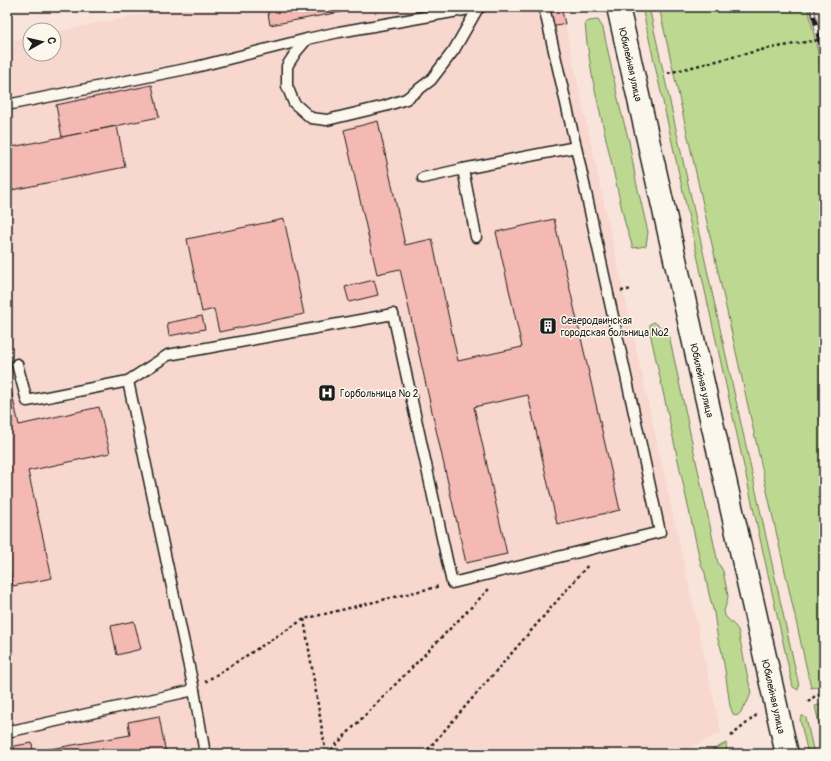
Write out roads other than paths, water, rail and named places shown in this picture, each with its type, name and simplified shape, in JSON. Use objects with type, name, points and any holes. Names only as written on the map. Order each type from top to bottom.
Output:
[{"type":"main road","name":"Юбилейная улица","points":[[618,7],[787,754]]},
{"type":"lane","points":[[307,39],[286,66],[287,86],[294,103],[311,118],[327,120],[406,99],[430,80],[454,50],[480,7]]},
{"type":"lane","points":[[7,105],[196,67],[307,39],[480,7]]},
{"type":"lane","points":[[17,364],[26,401],[128,381],[168,355],[393,314],[452,584],[660,532],[544,7]]},
{"type":"lane","points":[[423,178],[576,147]]},
{"type":"lane","points":[[463,169],[476,237]]},
{"type":"lane","points":[[128,381],[194,690],[205,754]]},
{"type":"lane","points":[[7,732],[194,690]]},
{"type":"railway","points":[[812,7],[824,62]]},
{"type":"place","name":"Северодвинская городская больница №2","points":[[548,326]]},
{"type":"place","name":"Горбольница № 2","points":[[327,393]]}]
